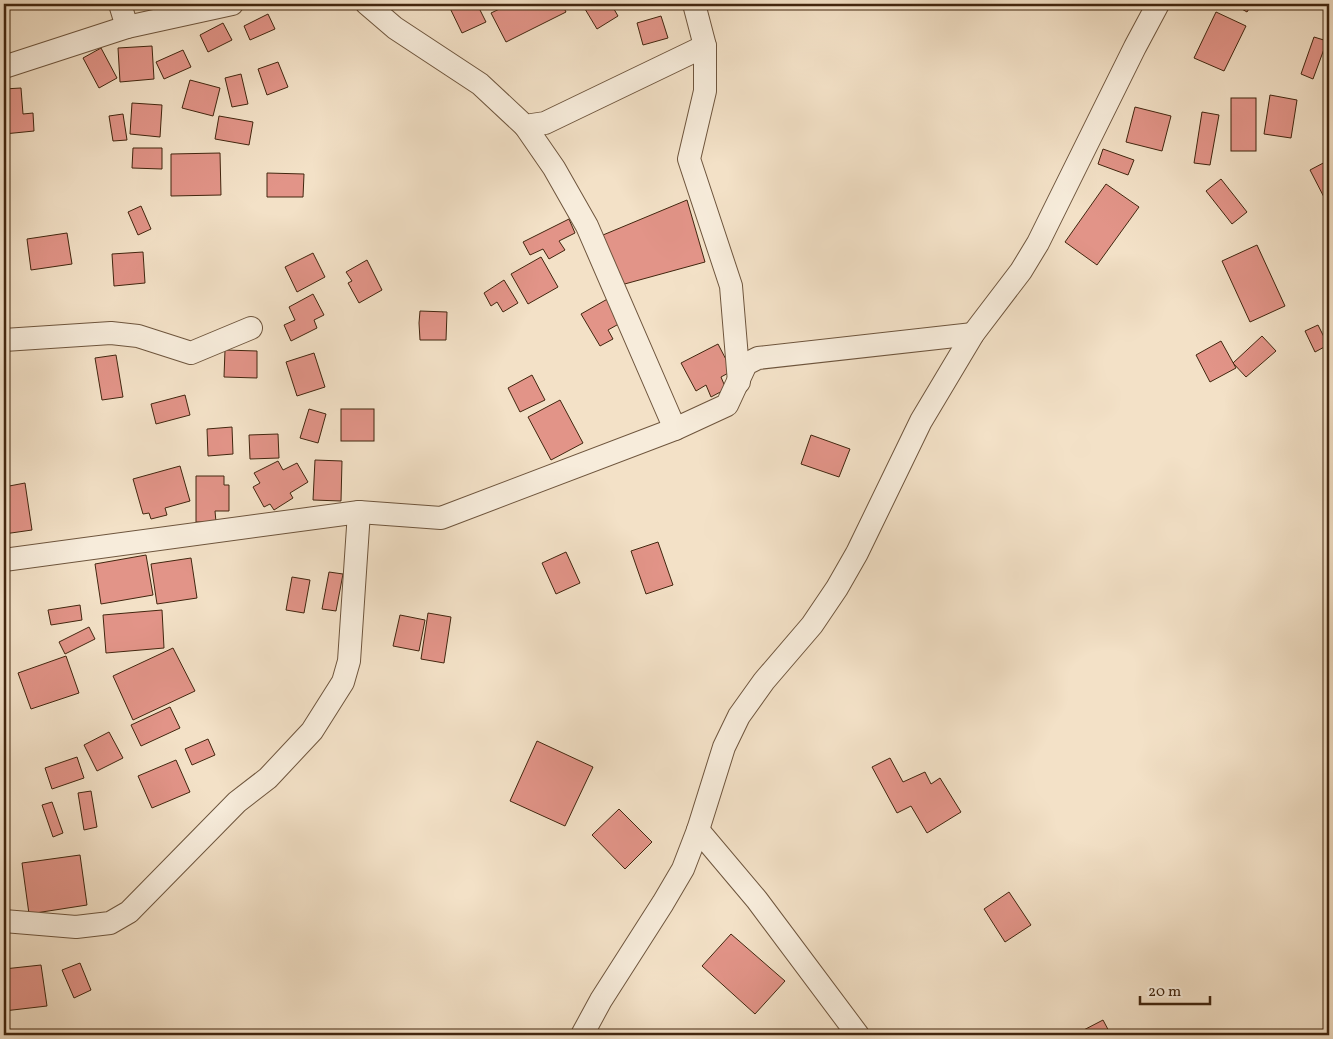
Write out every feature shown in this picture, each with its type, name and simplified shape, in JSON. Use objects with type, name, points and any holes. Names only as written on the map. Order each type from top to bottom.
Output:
[{"type":"street","points":[[120,4],[127,27]]},
{"type":"street","points":[[4,67],[127,27],[232,4]]},
{"type":"street","points":[[367,4],[395,28],[480,84],[525,126],[554,168],[587,226],[675,428]]},
{"type":"street","points":[[694,4],[705,46],[705,91],[690,159],[731,286],[738,382]]},
{"type":"street","points":[[582,1035],[601,1000],[683,869],[730,733],[739,716],[764,681],[812,625],[837,588],[857,553],[921,421],[973,334],[1021,271],[1038,243],[1158,4]]},
{"type":"street","points":[[525,126],[546,122],[705,46]]},
{"type":"street","points":[[4,340],[110,333],[138,336],[191,353],[251,328]]},
{"type":"street","points":[[4,560],[359,512],[441,518],[675,428],[727,405],[746,364],[758,358],[973,334]]},
{"type":"street","points":[[4,921],[76,927],[110,923],[129,912],[237,802],[268,778],[312,731],[343,682],[349,661],[359,512]]},
{"type":"street","points":[[698,830],[757,900],[858,1035]]},
{"type":"building","points":[[448,4],[477,4],[486,22],[462,33]]},
{"type":"building","points":[[510,4],[562,4],[566,12],[506,42],[491,13]]},
{"type":"building","points":[[582,4],[611,4],[618,16],[597,29]]},
{"type":"building","points":[[1233,4],[1252,4],[1247,12]]},
{"type":"building","points":[[1216,12],[1246,26],[1224,71],[1194,58]]},
{"type":"building","points":[[268,14],[275,29],[250,40],[244,26]]},
{"type":"building","points":[[661,16],[668,38],[643,45],[637,23]]},
{"type":"building","points":[[223,23],[232,40],[208,52],[200,35]]},
{"type":"building","points":[[1314,37],[1327,41],[1313,79],[1301,74]]},
{"type":"building","points":[[152,46],[154,79],[120,82],[118,48]]},
{"type":"building","points":[[101,48],[117,78],[99,88],[83,58]]},
{"type":"building","points":[[183,50],[191,67],[164,79],[156,62]]},
{"type":"building","points":[[278,62],[288,87],[267,95],[258,69]]},
{"type":"building","points":[[241,74],[248,104],[232,107],[225,78]]},
{"type":"building","points":[[190,80],[220,88],[213,116],[182,108]]},
{"type":"building","points":[[21,88],[23,114],[33,113],[34,131],[4,134],[4,89]]},
{"type":"building","points":[[1270,95],[1297,100],[1291,138],[1264,134]]},
{"type":"building","points":[[1231,98],[1256,98],[1256,151],[1231,151]]},
{"type":"building","points":[[132,103],[162,105],[160,137],[130,134]]},
{"type":"building","points":[[1135,107],[1171,116],[1162,151],[1126,142]]},
{"type":"building","points":[[1202,112],[1219,115],[1210,165],[1194,163]]},
{"type":"building","points":[[123,114],[127,140],[113,141],[109,116]]},
{"type":"building","points":[[219,116],[253,122],[249,145],[215,139]]},
{"type":"building","points":[[133,148],[162,148],[162,169],[132,168]]},
{"type":"building","points":[[1103,149],[1134,160],[1128,175],[1098,164]]},
{"type":"building","points":[[220,153],[221,195],[171,196],[171,154]]},
{"type":"building","points":[[1329,160],[1329,203],[1327,203],[1310,170]]},
{"type":"building","points":[[267,173],[304,174],[303,197],[267,197]]},
{"type":"building","points":[[1221,179],[1247,212],[1232,224],[1206,191]]},
{"type":"building","points":[[1106,184],[1139,207],[1097,265],[1065,242]]},
{"type":"building","points":[[687,200],[705,262],[621,285],[603,235]]},
{"type":"building","points":[[141,206],[151,229],[138,235],[128,212]]},
{"type":"building","points":[[569,219],[575,233],[559,241],[565,250],[549,259],[543,249],[530,255],[523,242]]},
{"type":"building","points":[[67,233],[72,264],[31,270],[27,239]]},
{"type":"building","points":[[1257,245],[1285,306],[1250,322],[1222,261]]},
{"type":"building","points":[[143,252],[145,283],[114,286],[112,254]]},
{"type":"building","points":[[313,253],[325,277],[297,292],[285,267]]},
{"type":"building","points":[[541,257],[558,287],[528,304],[511,274]]},
{"type":"building","points":[[367,260],[382,290],[359,303],[348,283],[352,281],[346,272]]},
{"type":"building","points":[[504,280],[518,303],[503,312],[497,302],[491,306],[484,293]]},
{"type":"building","points":[[313,294],[324,315],[314,320],[317,328],[291,341],[284,325],[295,320],[289,307]]},
{"type":"building","points":[[611,297],[624,321],[608,330],[613,339],[600,346],[581,314]]},
{"type":"building","points":[[420,311],[447,312],[446,340],[420,340]]},
{"type":"building","points":[[1318,325],[1328,345],[1315,352],[1305,331]]},
{"type":"building","points":[[1262,336],[1276,351],[1246,377],[1233,363]]},
{"type":"building","points":[[1221,341],[1236,368],[1210,382],[1196,355]]},
{"type":"building","points":[[718,344],[732,371],[721,377],[726,389],[711,397],[706,385],[696,391],[681,363]]},
{"type":"building","points":[[225,350],[257,351],[257,378],[224,377]]},
{"type":"building","points":[[314,353],[325,387],[297,396],[286,362]]},
{"type":"building","points":[[116,355],[123,397],[102,400],[95,358]]},
{"type":"building","points":[[532,375],[545,400],[520,412],[508,388]]},
{"type":"building","points":[[185,395],[190,415],[156,424],[151,404]]},
{"type":"building","points":[[560,400],[583,443],[551,460],[528,417]]},
{"type":"building","points":[[309,409],[326,414],[318,443],[300,438]]},
{"type":"building","points":[[341,409],[374,409],[374,441],[341,441]]},
{"type":"building","points":[[232,427],[233,454],[208,456],[207,429]]},
{"type":"building","points":[[278,434],[279,458],[250,459],[249,435]]},
{"type":"building","points":[[811,435],[850,449],[839,477],[801,464]]},
{"type":"building","points":[[315,460],[342,461],[341,501],[313,500]]},
{"type":"building","points":[[278,461],[283,470],[297,463],[308,482],[290,493],[293,498],[274,510],[270,504],[264,507],[253,487],[260,483],[254,473]]},
{"type":"building","points":[[180,466],[190,501],[165,508],[167,515],[151,519],[149,513],[143,514],[133,479]]},
{"type":"building","points":[[196,476],[224,476],[224,485],[229,485],[229,511],[215,511],[216,522],[196,522]]},
{"type":"building","points":[[25,483],[32,530],[4,534],[4,487]]},
{"type":"building","points":[[658,542],[673,585],[646,594],[631,551]]},
{"type":"building","points":[[566,552],[580,583],[556,594],[542,563]]},
{"type":"building","points":[[146,555],[153,595],[101,604],[95,564]]},
{"type":"building","points":[[191,558],[197,598],[157,604],[151,564]]},
{"type":"building","points":[[329,572],[343,574],[336,611],[322,609]]},
{"type":"building","points":[[292,577],[310,580],[304,613],[286,610]]},
{"type":"building","points":[[80,605],[82,620],[51,625],[48,610]]},
{"type":"building","points":[[162,610],[164,648],[106,653],[103,615]]},
{"type":"building","points":[[428,613],[451,617],[444,663],[421,659]]},
{"type":"building","points":[[400,615],[425,620],[419,651],[393,646]]},
{"type":"building","points":[[89,627],[95,639],[65,654],[59,642]]},
{"type":"building","points":[[173,648],[195,691],[133,720],[113,676]]},
{"type":"building","points":[[66,656],[79,693],[31,709],[18,673]]},
{"type":"building","points":[[170,707],[180,728],[141,746],[131,725]]},
{"type":"building","points":[[109,732],[123,758],[97,771],[84,745]]},
{"type":"building","points":[[208,739],[215,755],[192,765],[185,749]]},
{"type":"building","points":[[537,741],[593,767],[565,826],[510,801]]},
{"type":"building","points":[[77,757],[84,778],[52,789],[45,768]]},
{"type":"building","points":[[890,758],[903,782],[925,772],[931,784],[940,778],[961,812],[927,833],[911,806],[897,813],[872,767]]},
{"type":"building","points":[[176,760],[190,792],[152,808],[138,776]]},
{"type":"building","points":[[91,791],[97,827],[84,830],[78,793]]},
{"type":"building","points":[[52,802],[63,833],[53,837],[42,805]]},
{"type":"building","points":[[619,809],[652,842],[625,869],[592,835]]},
{"type":"building","points":[[80,855],[87,905],[29,914],[22,863]]},
{"type":"building","points":[[1009,892],[1031,925],[1005,942],[984,909]]},
{"type":"building","points":[[731,934],[785,981],[755,1014],[702,966]]},
{"type":"building","points":[[80,963],[91,990],[74,998],[62,970]]},
{"type":"building","points":[[41,965],[47,1006],[4,1011],[4,969]]},
{"type":"building","points":[[1103,1020],[1111,1035],[1076,1034]]}]
